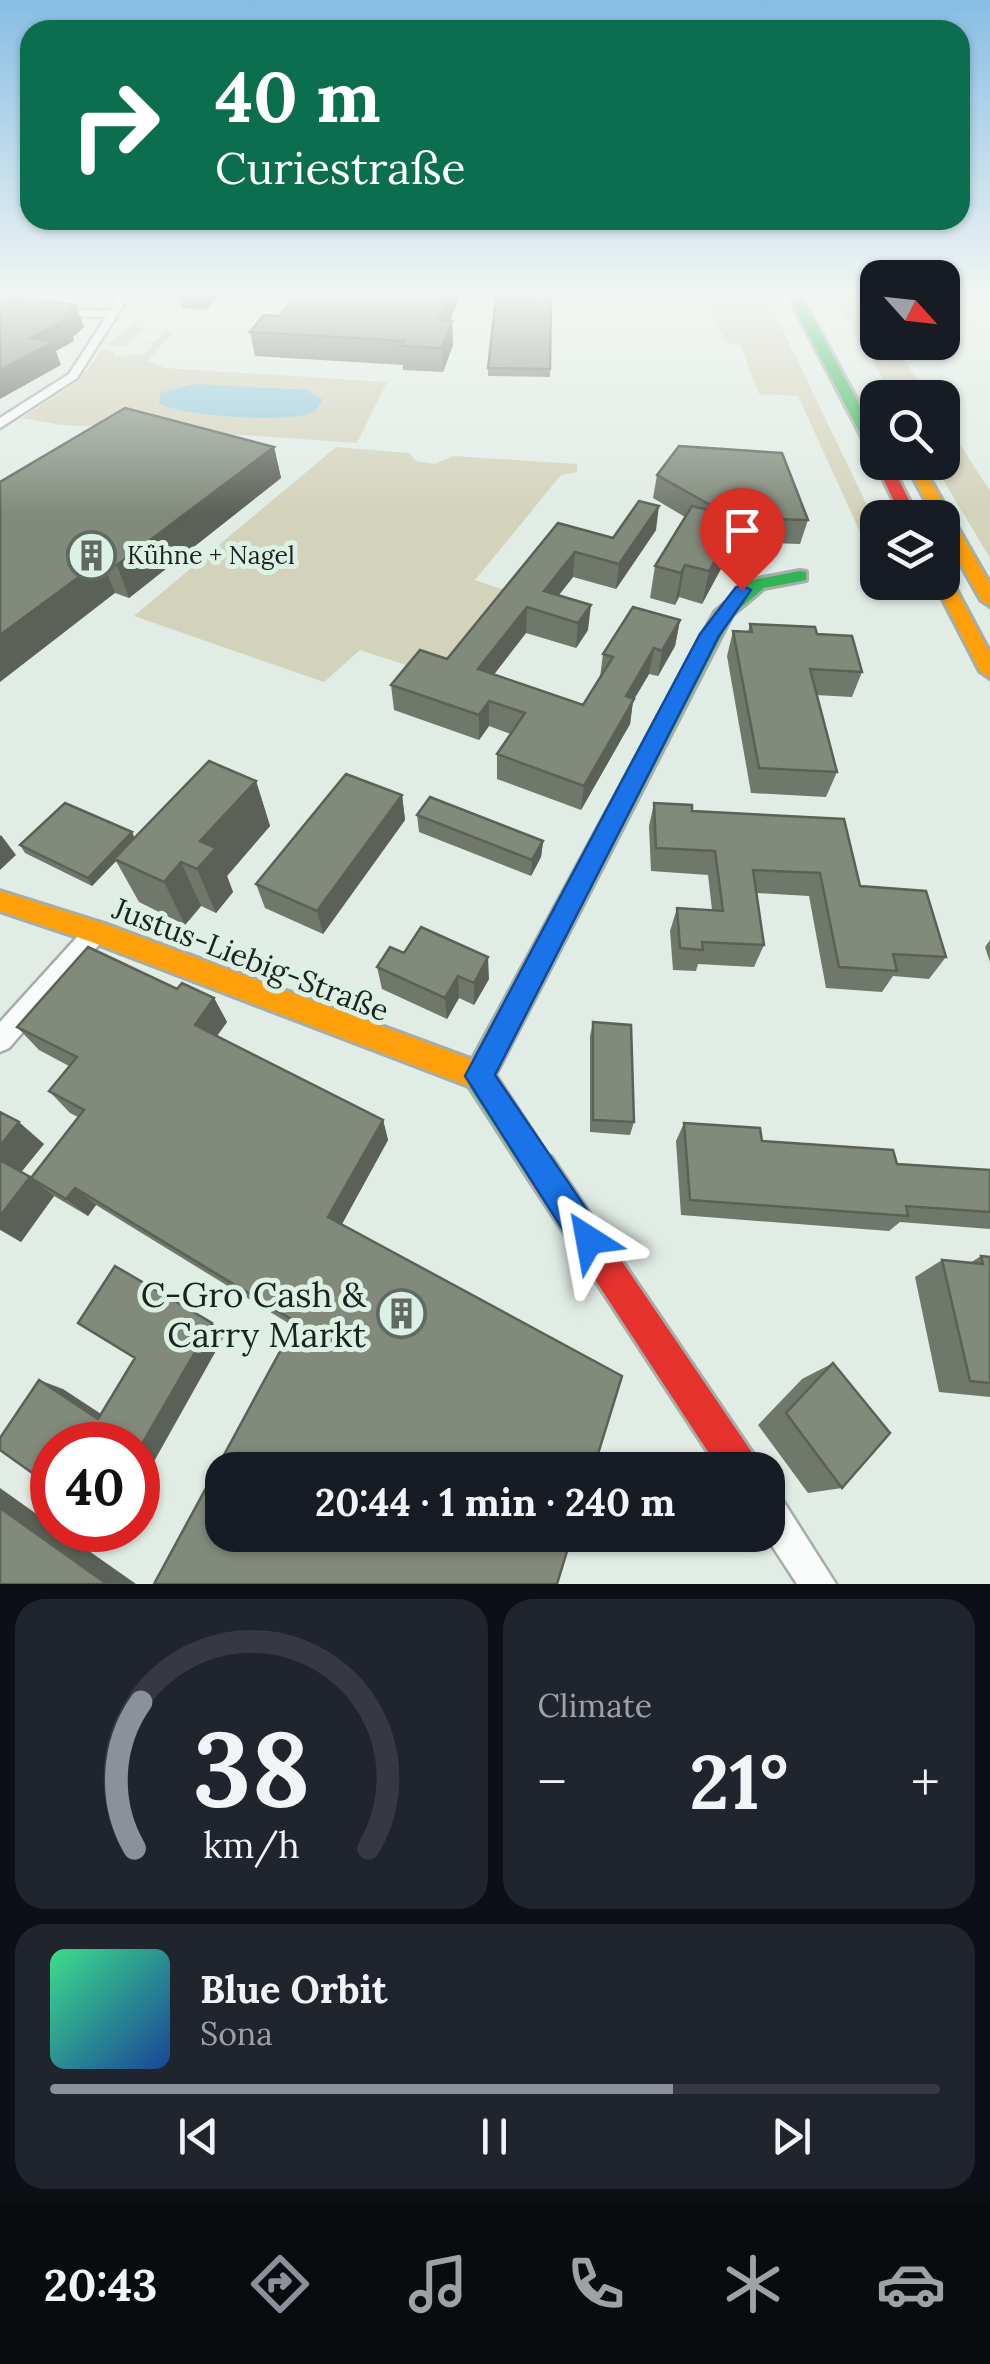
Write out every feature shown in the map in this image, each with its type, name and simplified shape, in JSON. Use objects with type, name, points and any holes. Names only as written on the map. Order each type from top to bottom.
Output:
[{"type":"main road","points":[[833,367],[860,420]]},
{"type":"main road","points":[[922,480],[990,600]]},
{"type":"main road","points":[[730,1452],[479,1076],[717,623],[742,590],[752,584],[782,575],[800,576]]},
{"type":"main road","points":[[953,600],[990,671]]},
{"type":"main road","name":"Justus-Liebig-Straße","points":[[0,902],[96,932],[479,1076]]},
{"type":"street","points":[[0,424],[73,376],[79,367]]},
{"type":"street","points":[[0,1040],[96,932]]},
{"type":"street","points":[[785,1534],[818,1584]]},
{"type":"green space","points":[[89,367],[162,367],[387,382],[357,443],[142,428],[128,422],[135,407],[124,416],[97,425],[22,418],[78,381]]},
{"type":"green space","points":[[748,367],[801,367],[865,500],[860,500],[860,532],[798,396],[759,394]]},
{"type":"green space","points":[[876,367],[909,367],[918,380],[884,380]]},
{"type":"green space","points":[[960,444],[990,491],[990,558],[960,508],[960,500],[955,500],[943,480],[960,480]]},
{"type":"green space","points":[[336,447],[409,453],[416,461],[435,464],[453,456],[577,464],[577,472],[561,475],[475,580],[516,594],[446,678],[360,650],[324,682],[134,616]]},
{"type":"water","points":[[193,384],[308,390],[323,400],[313,412],[301,416],[260,418],[188,412],[159,403],[160,393]]},
{"type":"building","points":[[488,367],[550,367],[550,369]]},
{"type":"building","name":"Kühne + Nagel","points":[[125,408],[274,447],[117,565],[102,560],[0,635],[0,482]]},
{"type":"building","points":[[679,446],[782,453],[808,520],[730,516],[657,475]]},
{"type":"building","points":[[639,501],[659,506],[619,564],[575,552],[544,591],[591,605],[578,623],[527,607],[478,669],[583,705],[613,657],[603,654],[633,607],[680,620],[662,651],[654,648],[626,696],[634,699],[584,786],[497,754],[525,713],[489,701],[479,715],[391,685],[420,650],[447,659],[558,523],[613,538]]},
{"type":"building","points":[[692,506],[739,518],[709,571],[685,565],[681,573],[655,566]]},
{"type":"building","points":[[750,624],[815,627],[817,634],[852,636],[862,672],[810,669],[837,772],[759,768],[733,631],[752,632]]},
{"type":"building","points":[[209,761],[256,781],[200,841],[216,848],[197,869],[181,862],[164,882],[114,859]]},
{"type":"building","points":[[346,774],[402,795],[317,911],[256,884]]},
{"type":"building","points":[[430,797],[543,841],[532,860],[417,815]]},
{"type":"building","points":[[65,803],[132,832],[88,878],[20,845]]},
{"type":"building","points":[[654,803],[692,805],[692,811],[844,819],[860,886],[926,891],[946,957],[893,954],[897,971],[839,967],[820,873],[753,870],[764,945],[702,942],[703,950],[680,948],[677,908],[723,911],[715,851],[656,848]]},
{"type":"building","points":[[421,927],[488,957],[474,983],[458,976],[445,998],[377,967],[390,947],[404,953]]},
{"type":"building","points":[[88,947],[177,989],[182,983],[214,998],[195,1025],[383,1120],[328,1217],[622,1376],[599,1452],[226,1452],[296,1322],[75,1188],[66,1199],[31,1178],[84,1110],[49,1091],[77,1057],[17,1027]]},
{"type":"building","points":[[593,1022],[631,1025],[634,1122],[593,1120]]},
{"type":"building","points":[[0,1112],[19,1122],[0,1146]]},
{"type":"building","points":[[684,1123],[760,1128],[762,1141],[893,1150],[897,1164],[990,1170],[990,1212],[906,1206],[908,1216],[690,1200]]},
{"type":"building","points":[[0,1160],[30,1177],[0,1216]]},
{"type":"building","points":[[981,1256],[990,1257],[990,1383],[970,1381],[942,1260],[983,1264]]},
{"type":"building","points":[[115,1266],[212,1323],[155,1422],[30,1422],[30,1471],[0,1450],[0,1438],[39,1380],[98,1419],[135,1358],[78,1323]]},
{"type":"building","points":[[833,1363],[890,1433],[842,1488],[786,1413]]},
{"type":"building","points":[[205,1490],[205,1552],[567,1552],[557,1584],[154,1584]]},
{"type":"building","points":[[0,1508],[30,1529],[30,1552],[62,1552],[107,1584],[0,1584]]},
{"type":"traffic: fast","points":[[832,367],[860,420]]},
{"type":"traffic: fast","points":[[540,1168],[479,1076],[724,612],[758,584],[800,576]]},
{"type":"traffic: slow","points":[[922,480],[990,600]]},
{"type":"traffic: slow","points":[[953,600],[990,671]]},
{"type":"traffic: slow","points":[[0,901],[96,932],[479,1076]]},
{"type":"traffic: jam","points":[[891,480],[901,500]]},
{"type":"traffic: jam","points":[[540,1168],[730,1452]]},
{"type":"place","name":"Kühne + Nagel","points":[[92,555]]},
{"type":"place","name":"C-Gro Cash & Carry Markt","points":[[401,1314]]},
{"type":"route","points":[[589,1240],[479,1076],[710,634],[742,590]]}]
